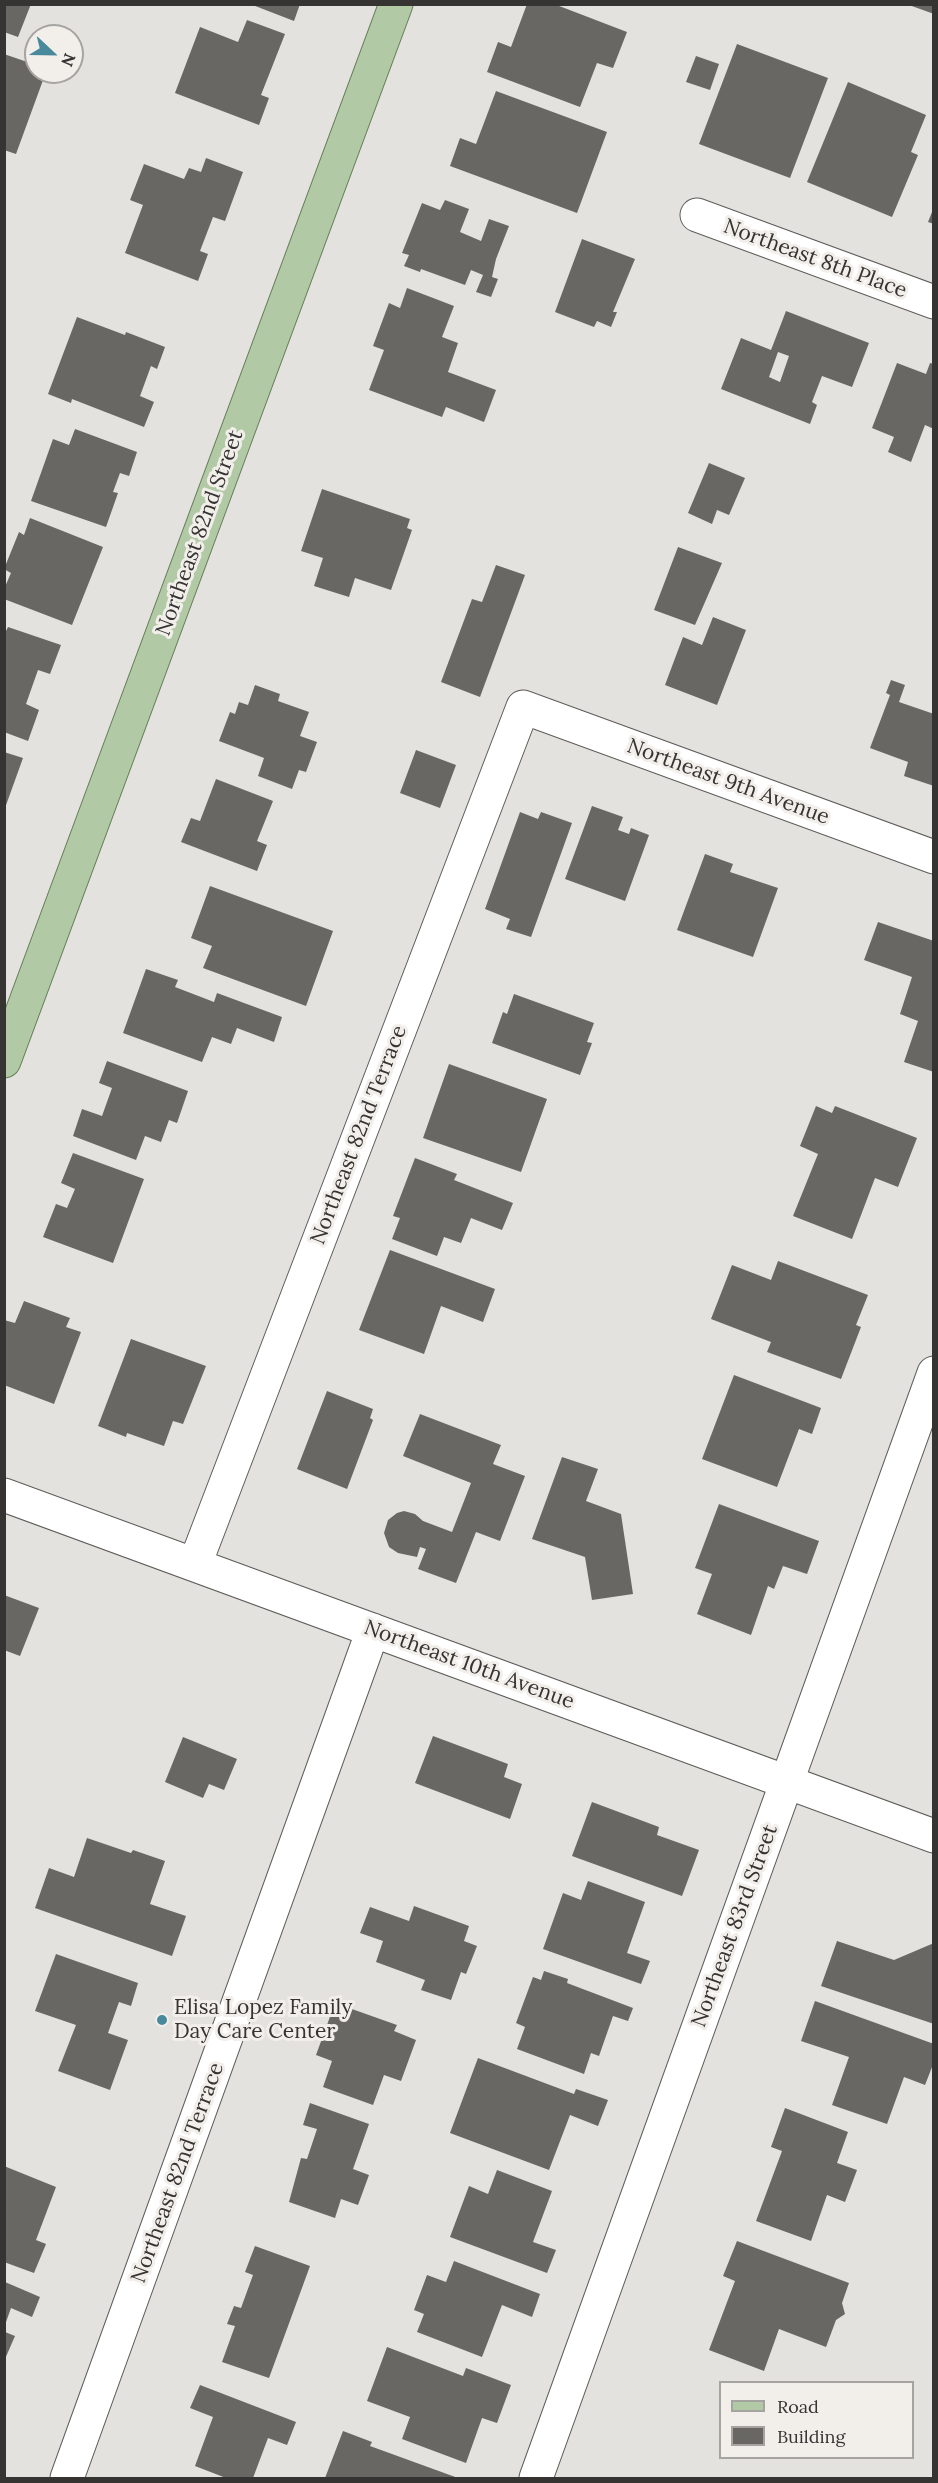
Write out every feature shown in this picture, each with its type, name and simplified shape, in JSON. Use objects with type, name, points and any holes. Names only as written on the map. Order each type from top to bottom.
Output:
[{"type":"main road","name":"Northeast 82nd Street","points":[[4,1061],[396,4]]},
{"type":"street","name":"Northeast 8th Place","points":[[697,215],[933,302]]},
{"type":"street","name":"Northeast 9th Avenue","points":[[523,707],[933,857]]},
{"type":"street","name":"Northeast 82nd Terrace","points":[[195,1564],[523,707]]},
{"type":"street","name":"Northeast 83rd Street","points":[[536,2478],[788,1782],[933,1373]]},
{"type":"street","name":"Northeast 10th Avenue","points":[[4,1495],[933,1836]]},
{"type":"street","name":"Northeast 82nd Terrace","points":[[67,2478],[373,1630]]},
{"type":"building","points":[[4,4],[31,4],[18,37],[4,32]]},
{"type":"building","points":[[250,4],[300,4],[294,21]]},
{"type":"building","points":[[527,4],[554,4],[627,32],[613,68],[597,63],[580,107],[487,72],[498,42],[511,47]]},
{"type":"building","points":[[934,4],[934,14],[909,5]]},
{"type":"building","points":[[247,20],[285,34],[261,95],[269,98],[259,125],[175,93],[200,27],[238,42]]},
{"type":"building","points":[[737,44],[828,78],[790,178],[699,144]]},
{"type":"building","points":[[4,54],[24,61],[24,84],[42,84],[16,154],[4,150]]},
{"type":"building","points":[[696,56],[719,64],[710,90],[686,82]]},
{"type":"building","points":[[848,82],[926,115],[911,152],[918,155],[892,217],[807,182]]},
{"type":"building","points":[[496,91],[607,132],[577,213],[450,166],[460,138],[476,144]]},
{"type":"building","points":[[206,158],[243,172],[225,221],[213,217],[200,251],[208,254],[198,281],[125,253],[143,205],[130,200],[144,164],[184,179],[189,168],[201,172]]},
{"type":"building","points":[[445,200],[469,209],[460,232],[481,241],[489,219],[509,226],[496,259],[492,277],[498,279],[491,297],[476,292],[483,275],[471,270],[465,285],[421,269],[420,272],[404,266],[409,255],[402,253],[422,203],[440,210]]},
{"type":"building","points":[[934,207],[934,224],[928,222]]},
{"type":"building","points":[[582,239],[635,259],[613,312],[617,312],[611,327],[597,321],[594,327],[555,312]]},
{"type":"building","points":[[407,288],[454,306],[442,337],[458,343],[448,372],[496,390],[484,422],[446,407],[442,417],[369,390],[384,350],[373,346],[389,303],[400,308]]},
{"type":"building","points":[[786,311],[869,343],[852,387],[822,376],[812,402],[817,405],[810,424],[721,389],[741,338],[771,350]],"holes":[[[778,352],[789,356],[780,382],[769,377]]]},
{"type":"building","points":[[77,317],[165,347],[157,369],[151,366],[140,396],[154,402],[144,427],[72,399],[71,403],[48,394]]},
{"type":"building","points":[[897,363],[926,374],[930,363],[934,364],[934,429],[925,425],[911,462],[888,452],[894,437],[872,428]]},
{"type":"building","points":[[75,429],[137,452],[129,476],[120,473],[113,492],[118,493],[106,527],[31,501],[53,439],[69,445]]},
{"type":"building","points":[[709,463],[745,478],[729,515],[717,510],[712,524],[688,513]]},
{"type":"building","points":[[322,489],[410,519],[407,528],[412,530],[391,590],[355,578],[349,597],[314,586],[323,558],[301,551]]},
{"type":"building","points":[[30,518],[103,547],[72,625],[4,599],[4,589],[11,573],[4,569],[19,532],[24,535]]},
{"type":"building","points":[[678,547],[722,563],[695,625],[654,610]]},
{"type":"building","points":[[496,565],[525,575],[480,697],[441,682],[472,599],[482,602]]},
{"type":"building","points":[[713,617],[746,630],[717,705],[665,685],[683,637],[702,645]]},
{"type":"building","points":[[8,627],[61,645],[50,674],[38,670],[26,704],[39,710],[28,741],[4,732],[4,635]]},
{"type":"building","points":[[891,680],[905,685],[899,702],[934,714],[934,786],[904,776],[908,762],[870,748],[890,695],[886,693]]},
{"type":"building","points":[[255,685],[280,694],[278,701],[309,712],[300,736],[317,742],[306,772],[299,770],[292,789],[258,776],[264,758],[219,741],[230,712],[235,714],[239,702],[248,705]]},
{"type":"building","points":[[416,750],[456,765],[440,808],[400,793]]},
{"type":"building","points":[[4,752],[23,758],[5,808],[4,808]]},
{"type":"building","points":[[216,779],[273,801],[257,841],[267,845],[257,871],[181,842],[191,818],[200,821]]},
{"type":"building","points":[[592,806],[623,817],[618,830],[629,834],[631,828],[649,835],[625,901],[565,879]]},
{"type":"building","points":[[520,812],[538,819],[541,812],[572,823],[531,937],[506,929],[510,919],[485,909]]},
{"type":"building","points":[[705,854],[733,864],[730,872],[778,888],[753,957],[677,930]]},
{"type":"building","points":[[210,886],[333,931],[306,1006],[203,968],[212,946],[191,938]]},
{"type":"building","points":[[878,922],[934,941],[934,1072],[904,1062],[918,1021],[900,1014],[912,977],[864,960]]},
{"type":"building","points":[[146,969],[178,980],[175,987],[214,1002],[217,993],[282,1017],[274,1042],[237,1028],[231,1044],[212,1037],[202,1062],[123,1033]]},
{"type":"building","points":[[514,994],[594,1023],[587,1042],[592,1043],[580,1075],[492,1043],[503,1012],[507,1014]]},
{"type":"building","points":[[107,1061],[188,1091],[177,1123],[169,1120],[161,1142],[145,1136],[136,1160],[73,1136],[82,1109],[102,1116],[112,1088],[99,1083]]},
{"type":"building","points":[[449,1064],[547,1099],[521,1172],[423,1138]]},
{"type":"building","points":[[816,1106],[832,1113],[835,1106],[917,1138],[898,1187],[875,1178],[852,1239],[793,1216],[818,1154],[800,1146]]},
{"type":"building","points":[[73,1153],[144,1179],[113,1263],[43,1237],[56,1204],[67,1208],[75,1189],[61,1183]]},
{"type":"building","points":[[415,1158],[457,1174],[454,1180],[513,1203],[502,1230],[471,1218],[461,1243],[444,1237],[437,1256],[392,1239],[400,1218],[393,1216]]},
{"type":"building","points":[[390,1250],[495,1289],[483,1322],[441,1306],[424,1354],[359,1330]]},
{"type":"building","points":[[778,1261],[868,1295],[856,1325],[861,1327],[841,1379],[767,1352],[771,1342],[711,1319],[732,1265],[771,1280]]},
{"type":"building","points":[[24,1301],[70,1318],[66,1327],[81,1332],[54,1404],[4,1385],[4,1320],[15,1323]]},
{"type":"building","points":[[131,1339],[206,1366],[183,1424],[173,1421],[164,1446],[127,1433],[126,1437],[98,1426]]},
{"type":"building","points":[[734,1375],[821,1408],[812,1434],[799,1429],[777,1487],[702,1459]]},
{"type":"building","points":[[327,1391],[373,1409],[370,1418],[373,1420],[347,1489],[297,1469]]},
{"type":"building","points":[[420,1414],[501,1445],[493,1464],[525,1476],[500,1541],[476,1532],[456,1583],[418,1569],[426,1549],[420,1547],[417,1557],[398,1553],[389,1547],[384,1533],[388,1520],[404,1511],[452,1532],[471,1483],[403,1456]]},
{"type":"building","points":[[562,1457],[598,1469],[586,1501],[621,1514],[633,1594],[592,1600],[585,1557],[532,1539]]},
{"type":"building","points":[[719,1504],[819,1541],[807,1574],[783,1566],[774,1589],[768,1586],[751,1635],[697,1614],[712,1574],[695,1568]]},
{"type":"building","points":[[4,1595],[39,1608],[20,1656],[4,1650]]},
{"type":"building","points":[[433,1736],[508,1764],[504,1777],[522,1784],[510,1819],[415,1783]]},
{"type":"building","points":[[183,1737],[237,1759],[224,1790],[209,1784],[203,1798],[165,1782]]},
{"type":"building","points":[[592,1802],[659,1827],[657,1835],[699,1850],[682,1896],[572,1856]]},
{"type":"building","points":[[87,1838],[131,1853],[133,1850],[165,1861],[150,1904],[186,1916],[172,1956],[35,1908],[49,1868],[74,1877]]},
{"type":"building","points":[[588,1881],[645,1902],[627,1953],[650,1961],[641,1984],[543,1949],[563,1893],[581,1900]]},
{"type":"building","points":[[414,1906],[469,1926],[464,1941],[477,1946],[466,1974],[461,1972],[451,2000],[421,1990],[425,1980],[376,1962],[383,1941],[360,1933],[370,1907],[409,1921]]},
{"type":"building","points":[[837,1941],[894,1960],[934,1943],[934,2024],[821,1986]]},
{"type":"building","points":[[56,1954],[138,1983],[131,2006],[119,2002],[108,2033],[128,2040],[110,2090],[58,2071],[76,2025],[35,2011]]},
{"type":"building","points":[[544,1971],[568,1979],[567,1983],[633,2008],[628,2021],[613,2016],[599,2056],[591,2053],[584,2074],[517,2049],[525,2027],[516,2023],[533,1977],[541,1980]]},
{"type":"building","points":[[815,2001],[934,2044],[934,2062],[925,2085],[904,2077],[887,2124],[832,2105],[849,2057],[801,2041]]},
{"type":"building","points":[[335,2003],[397,2025],[394,2031],[416,2040],[401,2081],[384,2075],[373,2105],[323,2087],[332,2061],[316,2055]]},
{"type":"building","points":[[478,2058],[574,2094],[576,2089],[608,2100],[598,2126],[570,2115],[549,2170],[450,2133]]},
{"type":"building","points":[[310,2103],[369,2124],[353,2169],[369,2175],[358,2205],[341,2199],[335,2218],[289,2202],[301,2158],[307,2159],[317,2129],[303,2125]]},
{"type":"building","points":[[785,2108],[848,2132],[837,2163],[857,2170],[845,2202],[827,2195],[811,2241],[756,2221],[782,2151],[771,2147]]},
{"type":"building","points":[[4,2166],[56,2187],[36,2240],[46,2244],[34,2273],[4,2262]]},
{"type":"building","points":[[497,2170],[552,2191],[533,2242],[556,2250],[547,2273],[450,2237],[469,2186],[488,2194]]},
{"type":"building","points":[[737,2241],[849,2283],[842,2303],[845,2314],[836,2320],[826,2347],[779,2329],[764,2371],[709,2350],[735,2281],[723,2276]]},
{"type":"building","points":[[255,2246],[310,2266],[269,2378],[222,2362],[235,2326],[227,2324],[234,2306],[241,2308],[253,2275],[245,2272]]},
{"type":"building","points":[[454,2261],[540,2294],[532,2317],[502,2305],[482,2357],[417,2332],[424,2314],[414,2310],[427,2275],[446,2282]]},
{"type":"building","points":[[5,2282],[40,2297],[32,2317],[11,2308],[5,2325]]},
{"type":"building","points":[[5,2332],[15,2336],[5,2359]]},
{"type":"building","points":[[387,2347],[463,2376],[466,2368],[511,2385],[497,2423],[482,2418],[466,2463],[402,2439],[410,2417],[367,2401]]},
{"type":"building","points":[[200,2385],[296,2422],[287,2445],[268,2438],[253,2478],[226,2478],[195,2466],[213,2417],[190,2408]]},
{"type":"building","points":[[343,2431],[372,2442],[370,2446],[458,2478],[325,2478]]},
{"type":"place","name":"Elisa Lopez Family Day Care Center","points":[[162,2020]]}]
